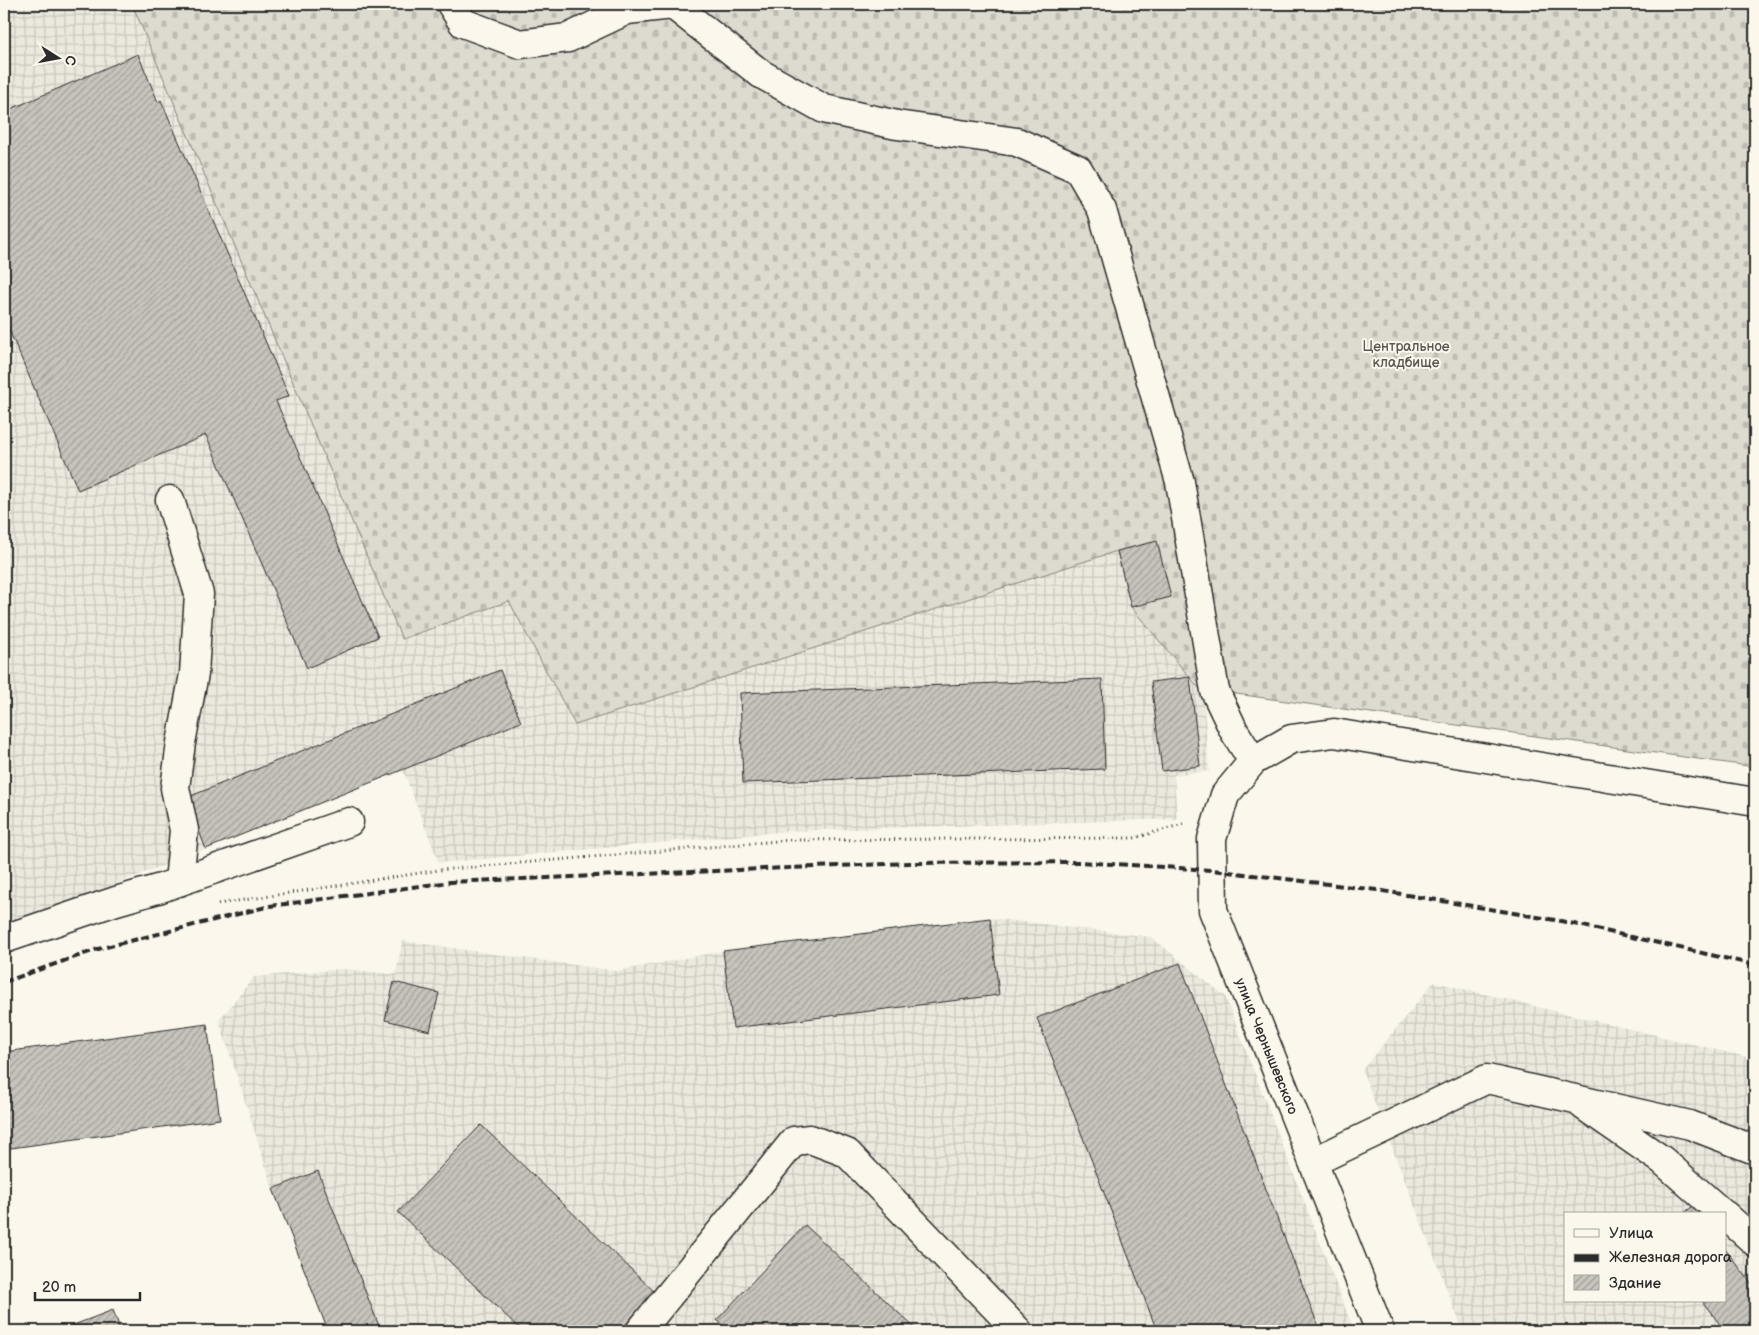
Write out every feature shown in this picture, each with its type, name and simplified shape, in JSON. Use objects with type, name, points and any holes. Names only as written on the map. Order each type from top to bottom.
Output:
[{"type":"street","points":[[451,4],[463,23],[520,44],[568,38],[627,10],[674,5],[761,74],[824,109],[897,125],[1017,142],[1078,170],[1102,210],[1180,482],[1215,691],[1234,731],[1253,761],[1291,739],[1334,733],[1755,802]]},
{"type":"street","points":[[170,500],[199,594],[194,674],[175,788],[184,830],[179,882]]},
{"type":"street","name":"улица Чернышевского","points":[[1253,761],[1225,795],[1212,839],[1213,910],[1380,1331]]},
{"type":"street","points":[[4,939],[179,882],[349,822]]},
{"type":"street","points":[[1313,1162],[1488,1079],[1690,1125],[1755,1150]]},
{"type":"street","points":[[1573,1098],[1662,1160],[1721,1212]]},
{"type":"street","points":[[640,1331],[794,1141],[810,1140],[847,1153],[1018,1331]]},
{"type":"street","points":[[1726,1217],[1755,1242]]},
{"type":"path","points":[[217,904],[439,870],[790,840],[1134,838],[1182,824],[1225,795]]},
{"type":"shaded area","points":[[4,4],[132,4],[402,639],[509,601],[575,725],[1117,551],[1131,607],[1203,693],[1209,771],[1174,775],[1177,819],[790,831],[439,863],[403,770],[4,927]]},
{"type":"shaded area","points":[[990,918],[1151,937],[1225,996],[1354,1331],[328,1331],[273,1189],[219,1020],[254,977],[342,969],[396,974],[402,941],[617,971],[723,951]]},
{"type":"shaded area","points":[[1434,982],[1755,1059],[1755,1331],[1463,1331],[1362,1070]]},
{"type":"green space","name":"Центральное кладбище","points":[[132,4],[1755,4],[1755,767],[1215,691],[1203,693],[1131,607],[1117,551],[575,725],[509,601],[402,639]]},
{"type":"building","points":[[138,54],[158,102],[161,100],[289,396],[276,401],[378,637],[307,668],[206,435],[78,490],[4,318],[4,112]]},
{"type":"building","points":[[1157,541],[1171,597],[1131,607],[1117,551]]},
{"type":"building","points":[[500,670],[521,722],[206,849],[186,798]]},
{"type":"building","points":[[1190,677],[1200,766],[1162,771],[1151,682]]},
{"type":"building","points":[[1102,679],[1105,769],[743,783],[740,693]]},
{"type":"building","points":[[990,918],[999,995],[733,1028],[723,951]]},
{"type":"building","points":[[1180,963],[1320,1331],[1157,1331],[1037,1018]]},
{"type":"building","points":[[394,982],[439,993],[430,1031],[385,1020]]},
{"type":"building","points":[[207,1024],[220,1119],[4,1149],[4,1052]]},
{"type":"building","points":[[481,1125],[661,1298],[630,1331],[522,1331],[398,1212]]},
{"type":"building","points":[[318,1171],[381,1331],[328,1331],[273,1189]]},
{"type":"building","points":[[1693,1206],[1698,1212],[1686,1212]]},
{"type":"building","points":[[805,1225],[918,1331],[729,1331],[717,1320]]},
{"type":"building","points":[[1726,1250],[1755,1288],[1755,1331],[1725,1331],[1703,1302],[1726,1302]]},
{"type":"building","points":[[113,1310],[121,1331],[58,1331]]},
{"type":"railway","points":[[4,982],[98,949],[270,906],[450,882],[909,863],[1080,862],[1212,870],[1377,890],[1561,921],[1755,965]]}]
